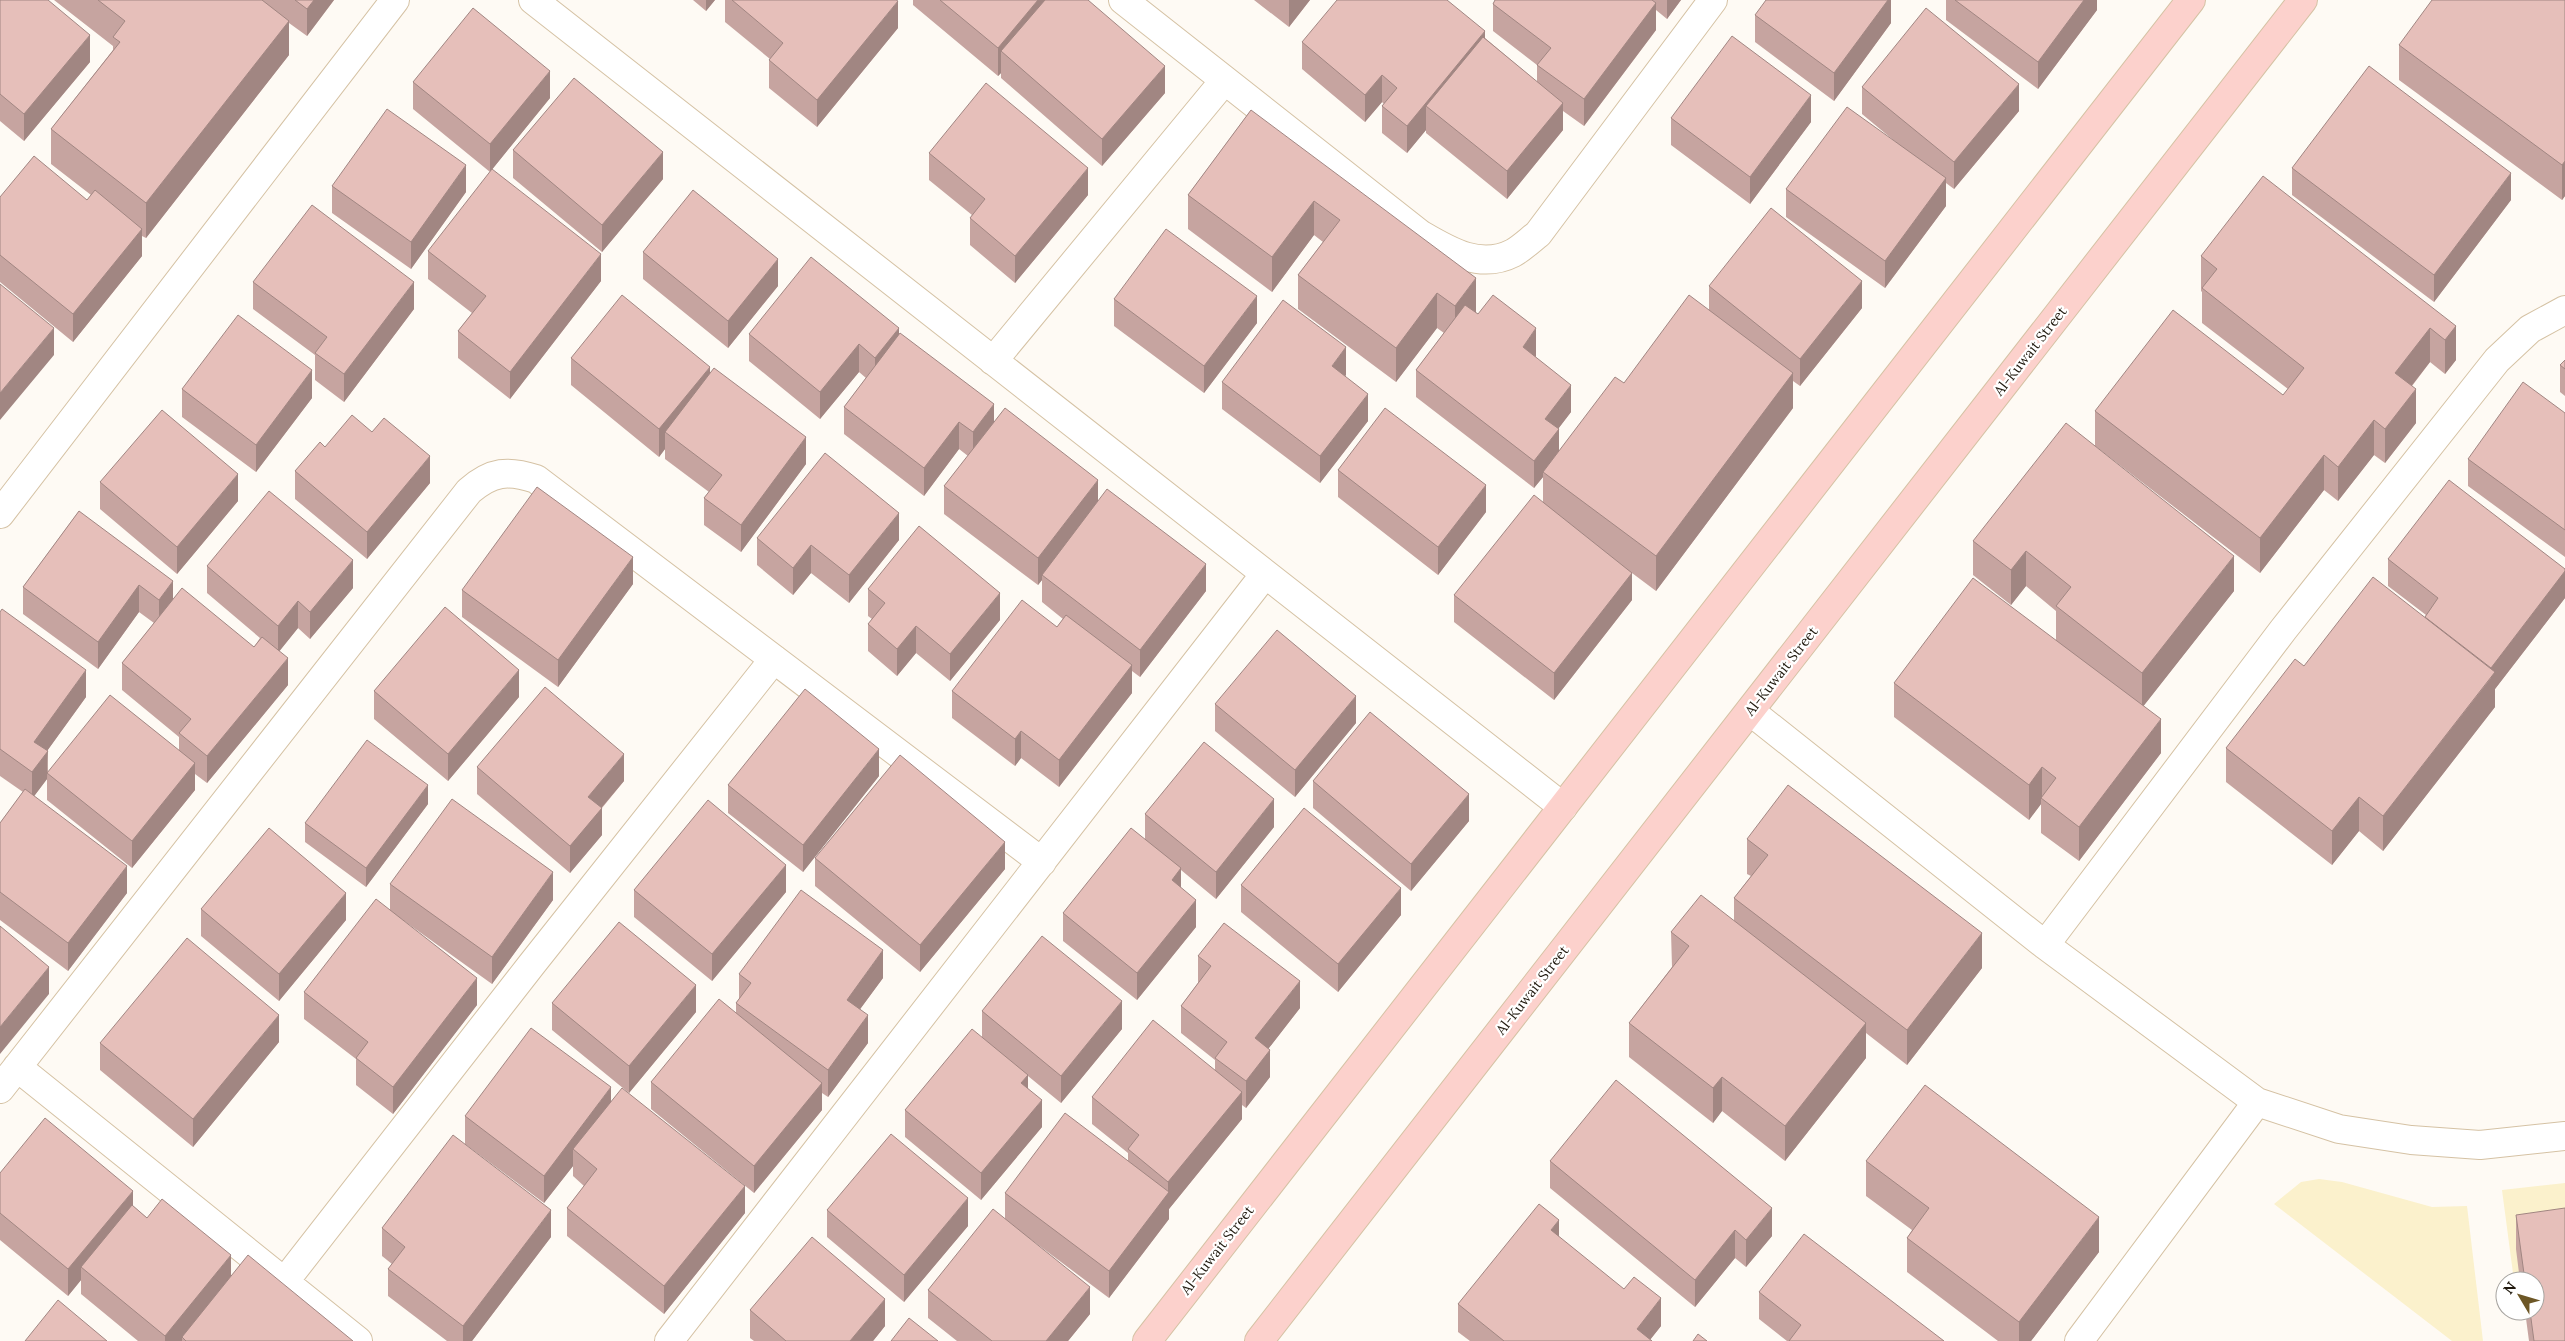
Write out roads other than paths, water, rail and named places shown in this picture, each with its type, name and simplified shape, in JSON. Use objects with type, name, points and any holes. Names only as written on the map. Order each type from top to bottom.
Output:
[{"type":"main road","name":"Al-Kuwait Street","points":[[1147,1341],[2191,0]]},
{"type":"main road","name":"Al-Kuwait Street","points":[[1259,1341],[2303,0]]},
{"type":"street","points":[[0,514],[395,0]]},
{"type":"street","points":[[533,0],[1563,807]]},
{"type":"street","points":[[1123,0],[1420,234],[1445,249],[1470,259],[1490,260],[1514,253],[1538,234],[1713,0]]},
{"type":"street","points":[[993,360],[1224,81]]},
{"type":"street","points":[[2044,945],[2283,630],[2498,360],[2530,329],[2565,310]]},
{"type":"street","points":[[0,1089],[469,491],[483,480],[496,475],[517,473],[536,479],[1042,862]]},
{"type":"street","points":[[669,1341],[1265,574]]},
{"type":"street","points":[[285,1282],[532,964],[774,659]]},
{"type":"street","points":[[1750,710],[2044,945],[2257,1102],[2339,1129],[2411,1140],[2480,1145],[2565,1136]]},
{"type":"street","points":[[17,1067],[358,1341]]},
{"type":"street","points":[[2078,1341],[2257,1102]]}]
